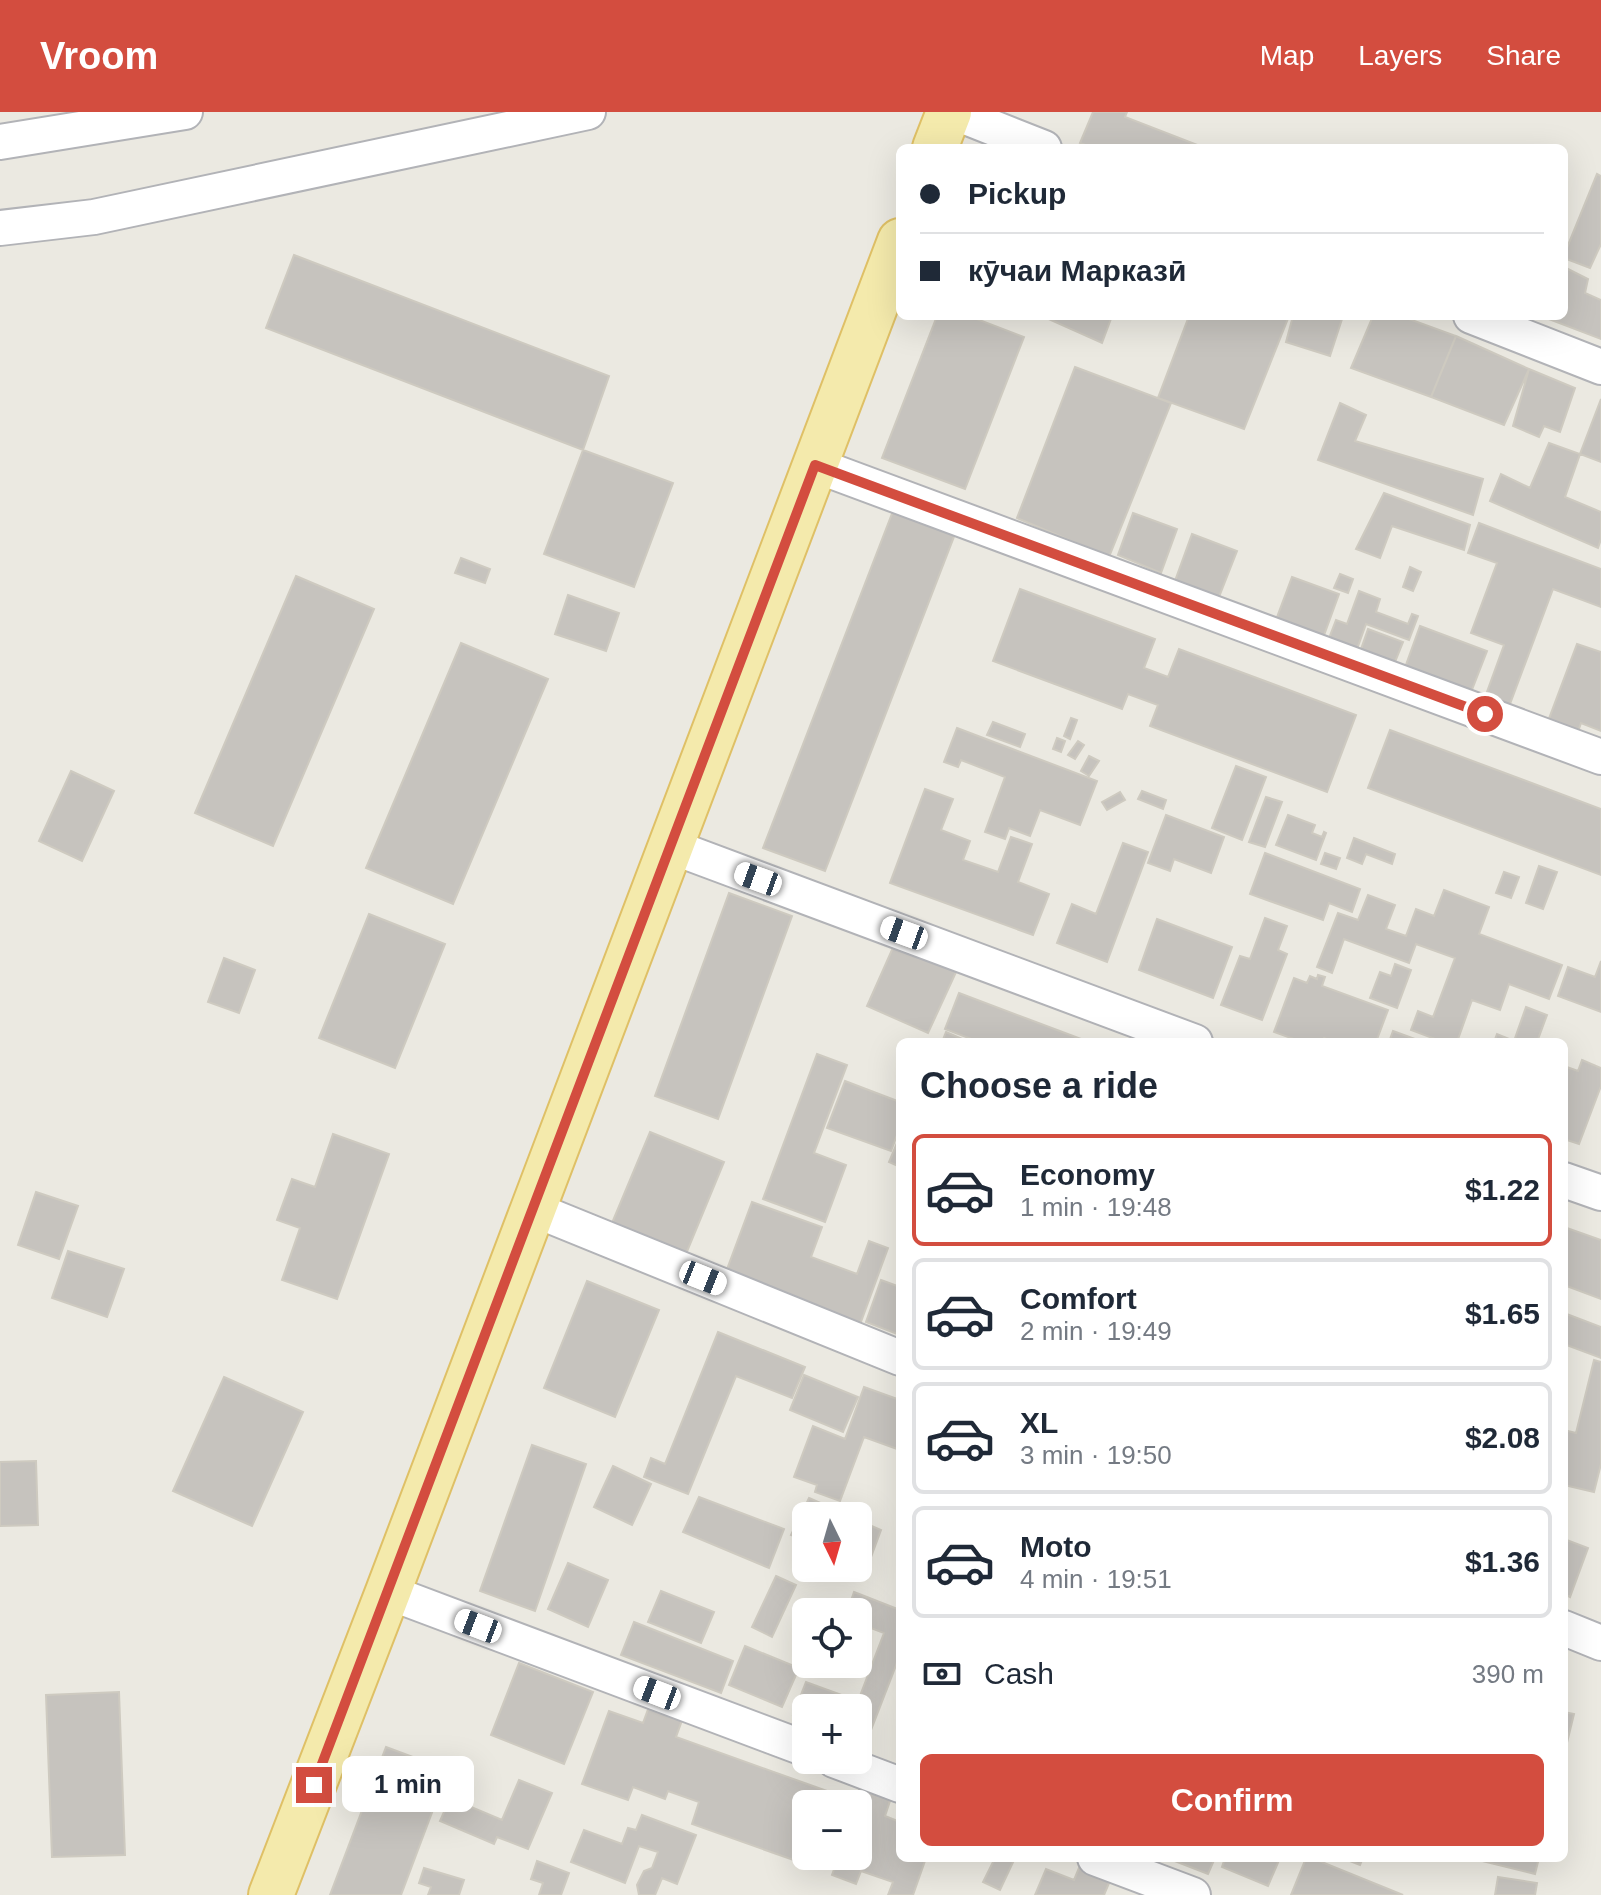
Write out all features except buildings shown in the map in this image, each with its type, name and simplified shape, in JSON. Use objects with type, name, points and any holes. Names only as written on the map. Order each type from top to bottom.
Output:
[{"type":"main road","points":[[937,144],[951,112]]},
{"type":"main road","points":[[271,1895],[896,252]]},
{"type":"street","points":[[0,142],[185,112]]},
{"type":"street","points":[[0,228],[94,217],[588,112]]},
{"type":"street","points":[[951,112],[1034,144]]},
{"type":"street","points":[[1481,320],[1601,367]]},
{"type":"street","points":[[815,465],[1601,757]]},
{"type":"street","points":[[670,846],[1184,1038]]},
{"type":"street","points":[[1568,1181],[1601,1193]]},
{"type":"street","points":[[533,1209],[896,1356]]},
{"type":"street","points":[[388,1592],[792,1744]]},
{"type":"street","points":[[1568,1630],[1601,1643]]},
{"type":"street","points":[[871,1774],[896,1783]]},
{"type":"street","points":[[1106,1862],[1193,1895]]},
{"type":"route","points":[[314,1785],[815,465],[1485,714]]}]
